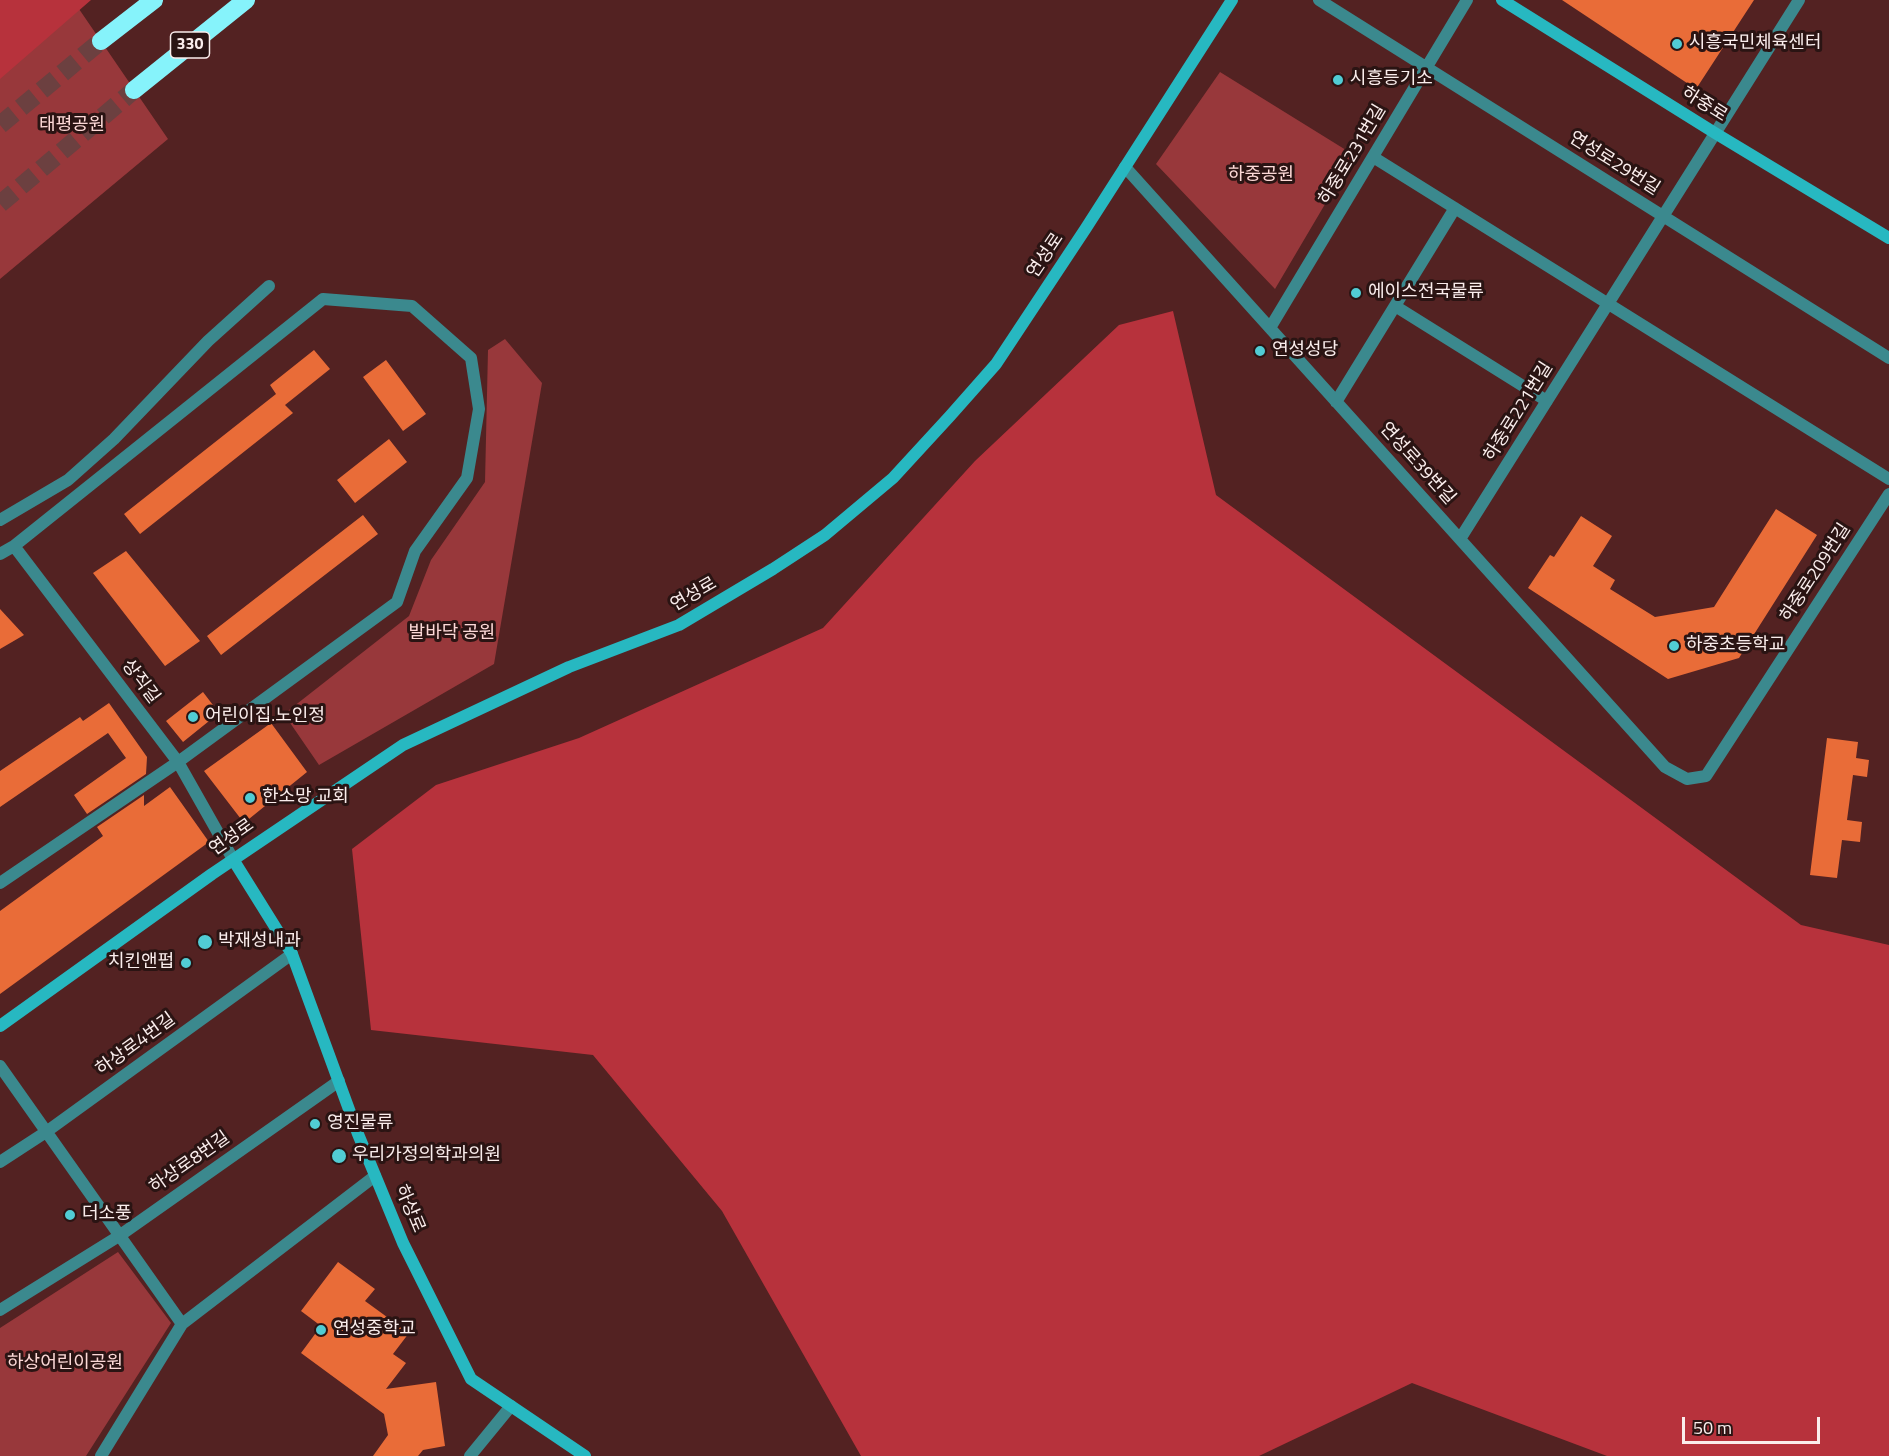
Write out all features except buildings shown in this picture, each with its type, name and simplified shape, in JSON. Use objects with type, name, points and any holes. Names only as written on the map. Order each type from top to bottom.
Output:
[{"type":"highway","points":[[101,41],[154,0]]},
{"type":"highway","name":"330","points":[[134,90],[246,0]]},
{"type":"street","name":"연성로","points":[[0,1026],[272,832],[403,745],[569,667],[679,625],[825,535],[892,478],[996,364],[1232,0]]},
{"type":"street","name":"연성로29번길","points":[[1319,0],[1889,358]]},
{"type":"street","name":"하중로231번길","points":[[1270,328],[1467,0]]},
{"type":"street","name":"하중로","points":[[1502,0],[1889,238]]},
{"type":"street","name":"하중로221번길","points":[[1460,539],[1799,0]]},
{"type":"street","points":[[1373,157],[1889,479]]},
{"type":"street","name":"연성로39번길","points":[[1125,167],[1665,767],[1687,779]]},
{"type":"street","points":[[1336,402],[1455,208]]},
{"type":"street","points":[[0,520],[68,480],[106,446],[208,341],[269,286]]},
{"type":"street","points":[[0,554],[14,546],[323,299],[412,306],[471,358],[478,409],[467,478],[415,550],[397,602],[178,762],[0,883]]},
{"type":"street","points":[[1395,306],[1547,400]]},
{"type":"street","name":"하중로209번길","points":[[1687,779],[1706,776],[1889,494]]},
{"type":"street","name":"상직길","points":[[14,546],[178,762],[234,861]]},
{"type":"street","name":"하상로","points":[[234,861],[292,954],[375,1176],[403,1243],[471,1379],[585,1456]]},
{"type":"street","name":"하상로4번길","points":[[0,1162],[46,1132],[292,954]]},
{"type":"street","points":[[0,1066],[182,1324]]},
{"type":"street","name":"하상로8번길","points":[[0,1310],[119,1236],[339,1081]]},
{"type":"street","points":[[100,1456],[182,1324],[375,1176]]},
{"type":"street","points":[[470,1456],[511,1406]]},
{"type":"green space","name":"태평공원","points":[[79,9],[168,139],[0,279],[0,75]]},
{"type":"green space","name":"하중공원","points":[[1220,72],[1354,155],[1275,289],[1156,164]]},
{"type":"green space","name":"발바닥 공원","points":[[505,339],[542,383],[494,664],[319,765],[284,714],[409,616],[431,560],[485,482],[488,350]]},
{"type":"green space","name":"하상어린이공원","points":[[118,1252],[171,1323],[86,1456],[0,1456],[0,1328]]},
{"type":"shaded area","points":[[0,0],[91,0],[0,79]]},
{"type":"shaded area","points":[[1173,311],[1216,495],[1801,925],[1889,945],[1889,1456],[1607,1456],[1412,1383],[1259,1456],[861,1456],[722,1211],[593,1055],[371,1030],[352,849],[436,785],[579,738],[823,628],[975,461],[1119,325]]},
{"type":"tunnel","points":[[0,125],[101,41]]},
{"type":"tunnel","points":[[0,204],[134,90]]},
{"type":"place","name":"시흥국민체육센터","points":[[1677,44]]},
{"type":"place","name":"시흥등기소","points":[[1338,80]]},
{"type":"place","name":"에이스전국물류","points":[[1356,293]]},
{"type":"place","name":"연성성당","points":[[1260,351]]},
{"type":"place","name":"하중초등학교","points":[[1674,646]]},
{"type":"place","name":"어린이집.노인정","points":[[193,717]]},
{"type":"place","name":"한소망 교회","points":[[250,798]]},
{"type":"place","name":"박재성내과","points":[[205,942]]},
{"type":"place","name":"치킨앤펍","points":[[186,963]]},
{"type":"place","name":"영진물류","points":[[315,1124]]},
{"type":"place","name":"우리가정의학과의원","points":[[339,1156]]},
{"type":"place","name":"더소풍","points":[[70,1215]]},
{"type":"place","name":"연성중학교","points":[[321,1330]]}]
